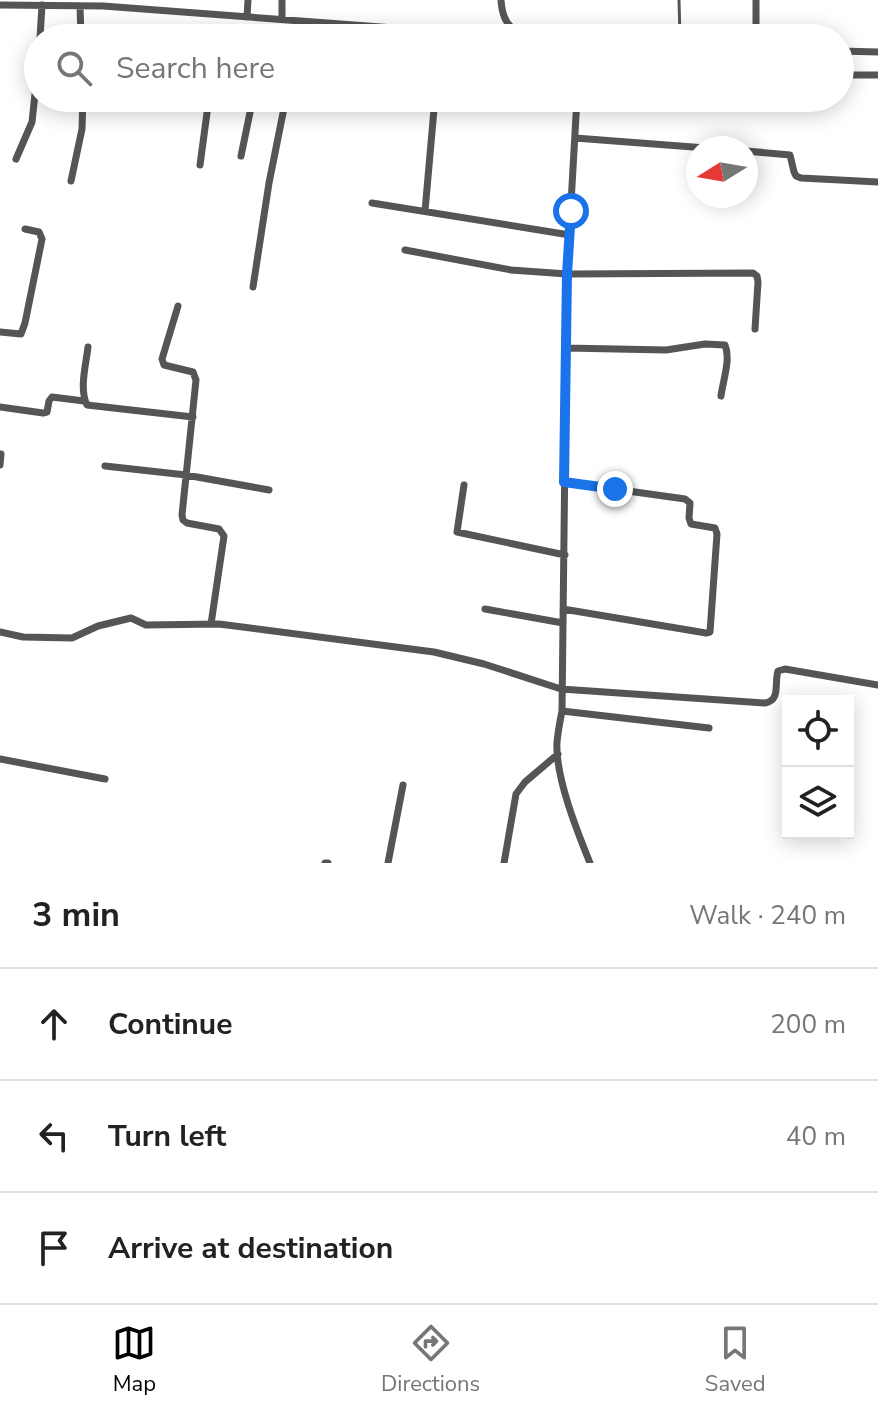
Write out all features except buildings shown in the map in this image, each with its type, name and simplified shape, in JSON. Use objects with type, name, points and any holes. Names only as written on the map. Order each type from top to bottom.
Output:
[{"type":"street","points":[[247,17],[248,0]]},
{"type":"street","points":[[282,0],[282,19]]},
{"type":"street","points":[[501,0],[503,18],[507,24]]},
{"type":"street","points":[[756,0],[756,24]]},
{"type":"street","points":[[0,5],[80,6],[102,3],[333,24]]},
{"type":"street","points":[[41,24],[42,5]]},
{"type":"street","points":[[80,6],[81,24]]},
{"type":"street","points":[[854,51],[878,52]]},
{"type":"street","points":[[854,75],[878,75]]},
{"type":"street","points":[[16,159],[32,122],[33,112]]},
{"type":"street","points":[[71,181],[83,112]]},
{"type":"street","points":[[200,165],[207,112]]},
{"type":"street","points":[[241,156],[250,112]]},
{"type":"street","points":[[253,287],[283,112]]},
{"type":"street","points":[[425,211],[434,112]]},
{"type":"street","points":[[576,112],[567,274],[562,711],[557,741],[571,814],[590,863]]},
{"type":"street","points":[[575,138],[686,146]]},
{"type":"street","points":[[758,152],[790,155],[794,172],[801,178],[878,182]]},
{"type":"street","points":[[372,203],[570,235]]},
{"type":"street","points":[[0,332],[21,334],[25,323],[42,239],[39,232],[25,229]]},
{"type":"street","points":[[405,250],[511,270],[567,274],[753,273],[758,282],[755,329]]},
{"type":"street","points":[[178,306],[162,359],[164,365],[196,375],[183,520],[219,529],[224,536],[211,624]]},
{"type":"street","points":[[566,348],[666,350],[705,344],[725,345],[728,349],[721,396]]},
{"type":"street","points":[[88,347],[83,393],[87,405],[193,417]]},
{"type":"street","points":[[0,407],[43,413],[47,412],[52,397],[84,401]]},
{"type":"street","points":[[0,465],[1,454]]},
{"type":"street","points":[[105,466],[186,475],[269,490]]},
{"type":"street","points":[[563,609],[710,632],[717,534],[715,528],[691,524],[690,503],[685,499],[564,482]]},
{"type":"street","points":[[464,485],[457,532],[565,555]]},
{"type":"street","points":[[485,609],[563,623]]},
{"type":"street","points":[[0,632],[23,637],[72,638],[98,626],[131,618],[146,625],[211,624],[434,652],[484,664],[561,689],[765,703],[776,697],[778,671],[785,669],[878,685]]},
{"type":"street","points":[[562,711],[709,728]]},
{"type":"street","points":[[504,863],[516,794],[525,782],[558,754]]},
{"type":"street","points":[[0,759],[105,779]]},
{"type":"street","points":[[388,863],[403,785]]},
{"type":"lane","points":[[679,0],[680,24]]},
{"type":"route","points":[[571,211],[564,482],[615,489]]}]
